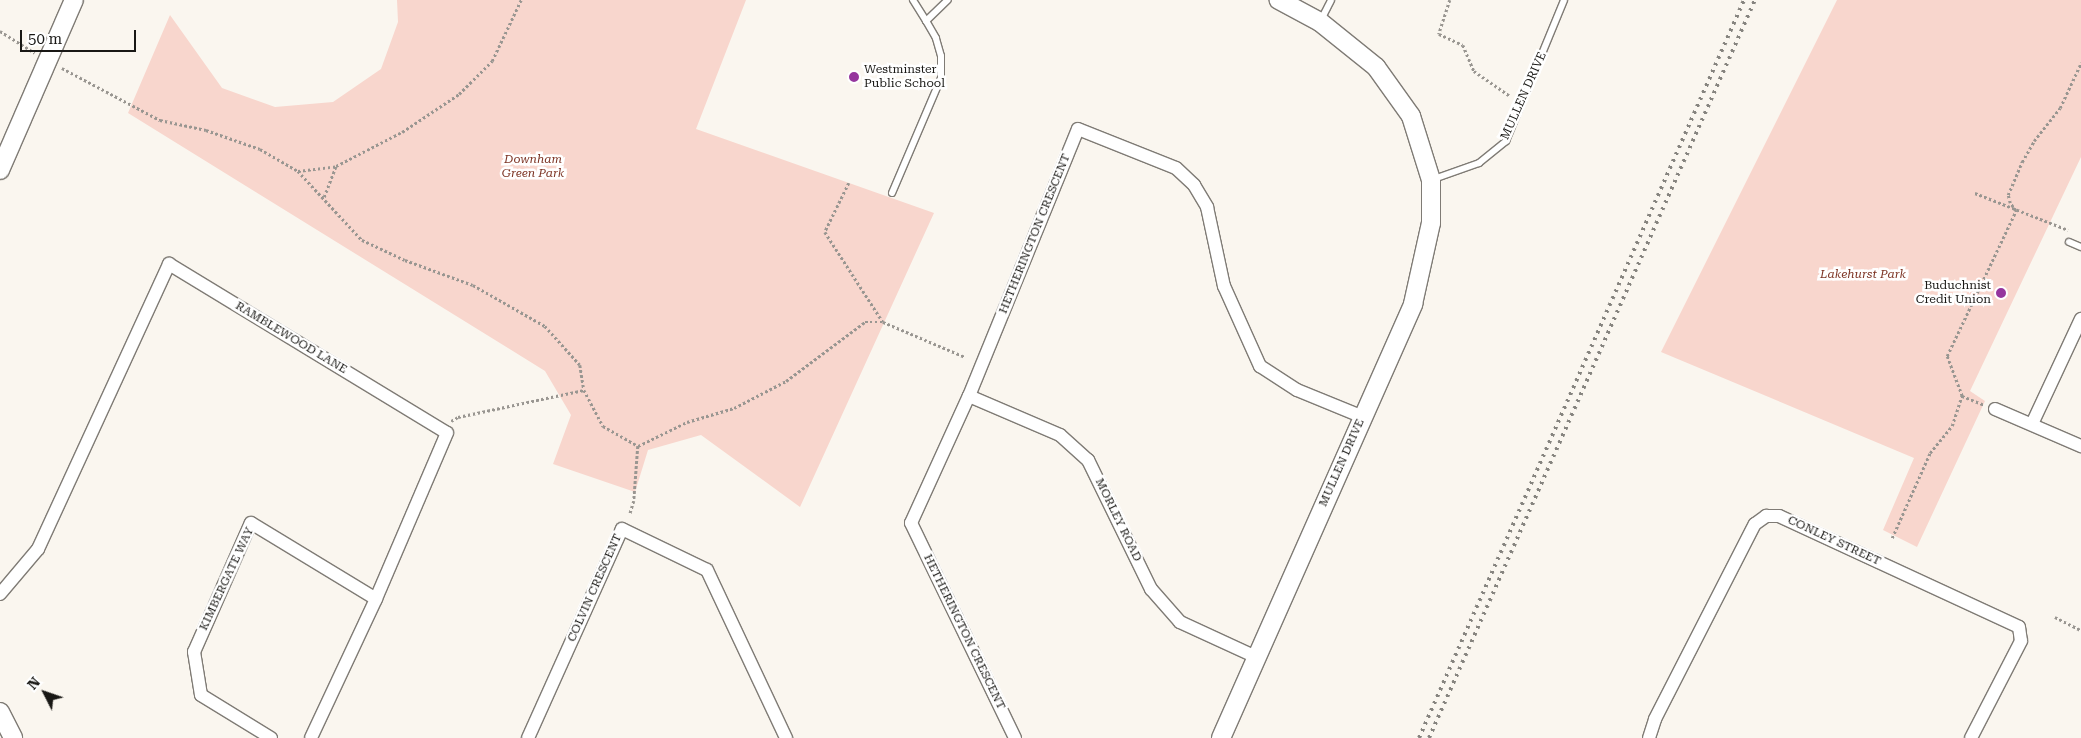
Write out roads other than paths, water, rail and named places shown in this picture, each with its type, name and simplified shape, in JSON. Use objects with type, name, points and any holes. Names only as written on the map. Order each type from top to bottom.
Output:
[{"type":"street","points":[[2,162],[74,0]]},
{"type":"street","name":"MULLEN DRIVE","points":[[1221,738],[1413,304],[1432,223],[1431,180],[1412,116],[1376,67],[1320,22],[1279,0]]},
{"type":"street","name":"HETHERINGTON CRESCENT","points":[[1015,738],[911,523],[969,396],[1078,129],[1176,168],[1194,185],[1207,207],[1224,286],[1260,366],[1297,390],[1363,417]]},
{"type":"street","name":"RAMBLEWOOD LANE","points":[[0,594],[38,548],[169,264],[446,433],[376,599],[311,738]]},
{"type":"street","points":[[2032,424],[2081,319]]},
{"type":"street","name":"MORLEY ROAD","points":[[969,396],[1060,435],[1088,460],[1151,589],[1180,622],[1256,657]]},
{"type":"street","points":[[1995,409],[2081,446]]},
{"type":"street","name":"CONLEY STREET","points":[[1649,738],[1656,719],[1755,524],[1766,516],[1779,516],[2019,627],[2021,641],[1971,738]]},
{"type":"street","name":"KIMBERGATE WAY","points":[[271,738],[202,695],[194,652],[251,523],[376,599]]},
{"type":"street","name":"COLVIN CRESCENT","points":[[528,738],[622,530],[707,570],[786,738]]},
{"type":"street","points":[[0,712],[13,738]]},
{"type":"lane","points":[[892,193],[941,78],[941,56],[936,38],[913,0]]},
{"type":"lane","points":[[926,21],[948,0]]},
{"type":"lane","points":[[1320,22],[1331,0]]},
{"type":"lane","name":"MULLEN DRIVE","points":[[1431,180],[1479,163],[1506,142],[1564,0]]},
{"type":"lane","points":[[2069,242],[2081,248]]},
{"type":"railway","points":[[1419,738],[1744,0]]},
{"type":"railway","points":[[1429,738],[1755,0]]},
{"type":"place","name":"Westminster Public School","points":[[854,77]]},
{"type":"place","name":"Buduchnist Credit Union","points":[[2001,293]]},
{"type":"park label","name":"Downham Green Park","points":[[533,167]]},
{"type":"park label","name":"Lakehurst Park","points":[[1863,275]]}]
